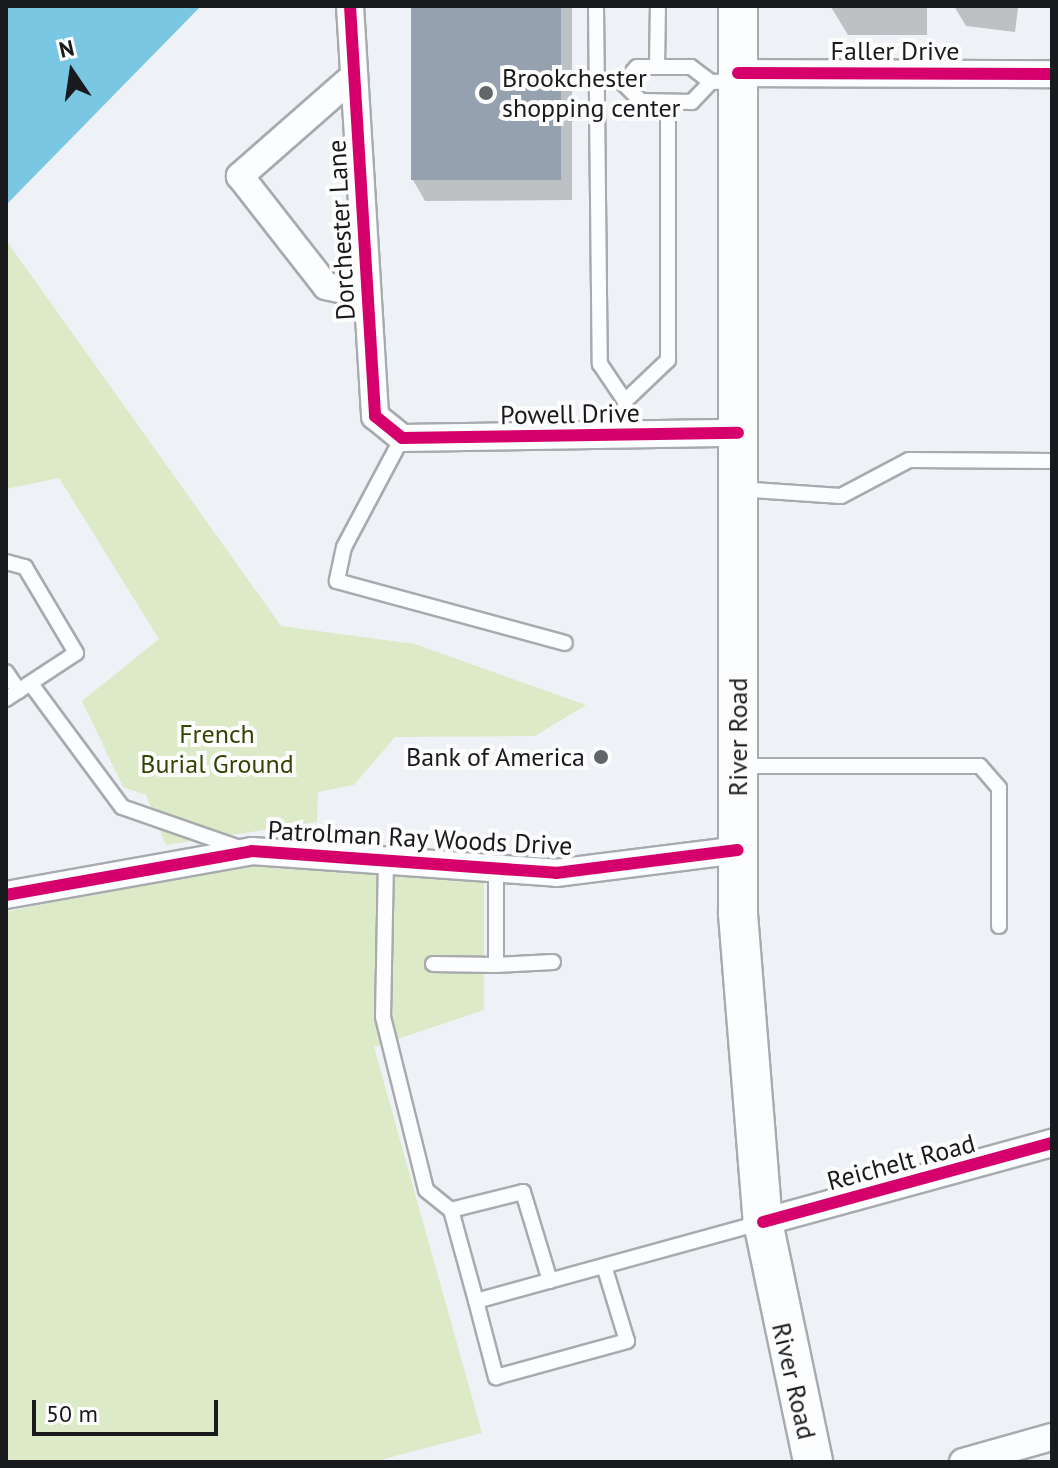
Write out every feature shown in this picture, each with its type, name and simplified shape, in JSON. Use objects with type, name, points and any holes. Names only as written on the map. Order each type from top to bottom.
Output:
[{"type":"main road","name":"River Road","points":[[738,6],[729,79],[738,433],[738,850],[747,1084],[763,1222],[813,1462]]},
{"type":"street","name":"Dorchester Lane","points":[[350,6],[375,416],[402,438]]},
{"type":"street","name":"Faller Drive","points":[[729,79],[1052,74]]},
{"type":"street","points":[[354,76],[240,176],[326,286],[366,295]]},
{"type":"street","name":"Powell Drive","points":[[402,438],[738,433]]},
{"type":"street","name":"Patrolman Ray Woods Drive","points":[[6,895],[252,851],[556,873],[738,850]]},
{"type":"street","name":"Reichelt Road","points":[[763,1222],[1052,1143]]},
{"type":"street","points":[[963,1462],[1052,1437]]},
{"type":"lane","points":[[596,6],[600,364],[625,401],[626,434]]},
{"type":"lane","points":[[657,67],[658,6]]},
{"type":"lane","points":[[597,85],[623,83],[637,67],[691,67],[729,79]]},
{"type":"lane","points":[[623,83],[641,101],[692,102],[729,79]]},
{"type":"lane","points":[[625,401],[668,360],[668,102]]},
{"type":"lane","points":[[402,438],[344,547],[337,581],[565,643]]},
{"type":"lane","points":[[738,489],[841,496],[909,460],[1052,461]]},
{"type":"lane","points":[[6,562],[25,567],[75,640],[76,653],[67,662],[19,691]]},
{"type":"lane","points":[[6,672],[19,691],[122,807],[252,851]]},
{"type":"lane","points":[[738,766],[980,766],[999,788],[999,926]]},
{"type":"lane","points":[[386,861],[383,1017],[426,1190],[451,1210],[496,1377],[627,1341],[604,1266]]},
{"type":"lane","points":[[496,869],[496,965]]},
{"type":"lane","points":[[433,964],[553,962]]},
{"type":"lane","points":[[451,1210],[523,1192],[550,1281]]},
{"type":"lane","points":[[476,1301],[763,1222]]},
{"type":"green space","name":"French Burial Ground","points":[[6,240],[281,626],[415,644],[586,705],[535,736],[395,737],[354,785],[318,792],[317,822],[166,845],[146,795],[123,787],[82,701],[159,639],[59,478],[6,489]]},
{"type":"green space","points":[[250,860],[484,869],[484,1010],[374,1047],[482,1433],[373,1462],[6,1462],[6,912]]},
{"type":"water","points":[[6,6],[201,6],[6,205]]},
{"type":"building","name":"Brookchester shopping center","points":[[411,6],[561,6],[561,180],[411,180]]},
{"type":"cycle path","points":[[350,6],[375,416],[402,438],[738,433]]},
{"type":"cycle path","points":[[738,73],[1052,74]]},
{"type":"cycle path","points":[[6,895],[252,851],[556,873],[738,850]]},
{"type":"cycle path","points":[[763,1222],[1052,1143]]},
{"type":"place","name":"Brookchester shopping center","points":[[486,93]]},
{"type":"place","name":"Bank of America","points":[[601,757]]}]
